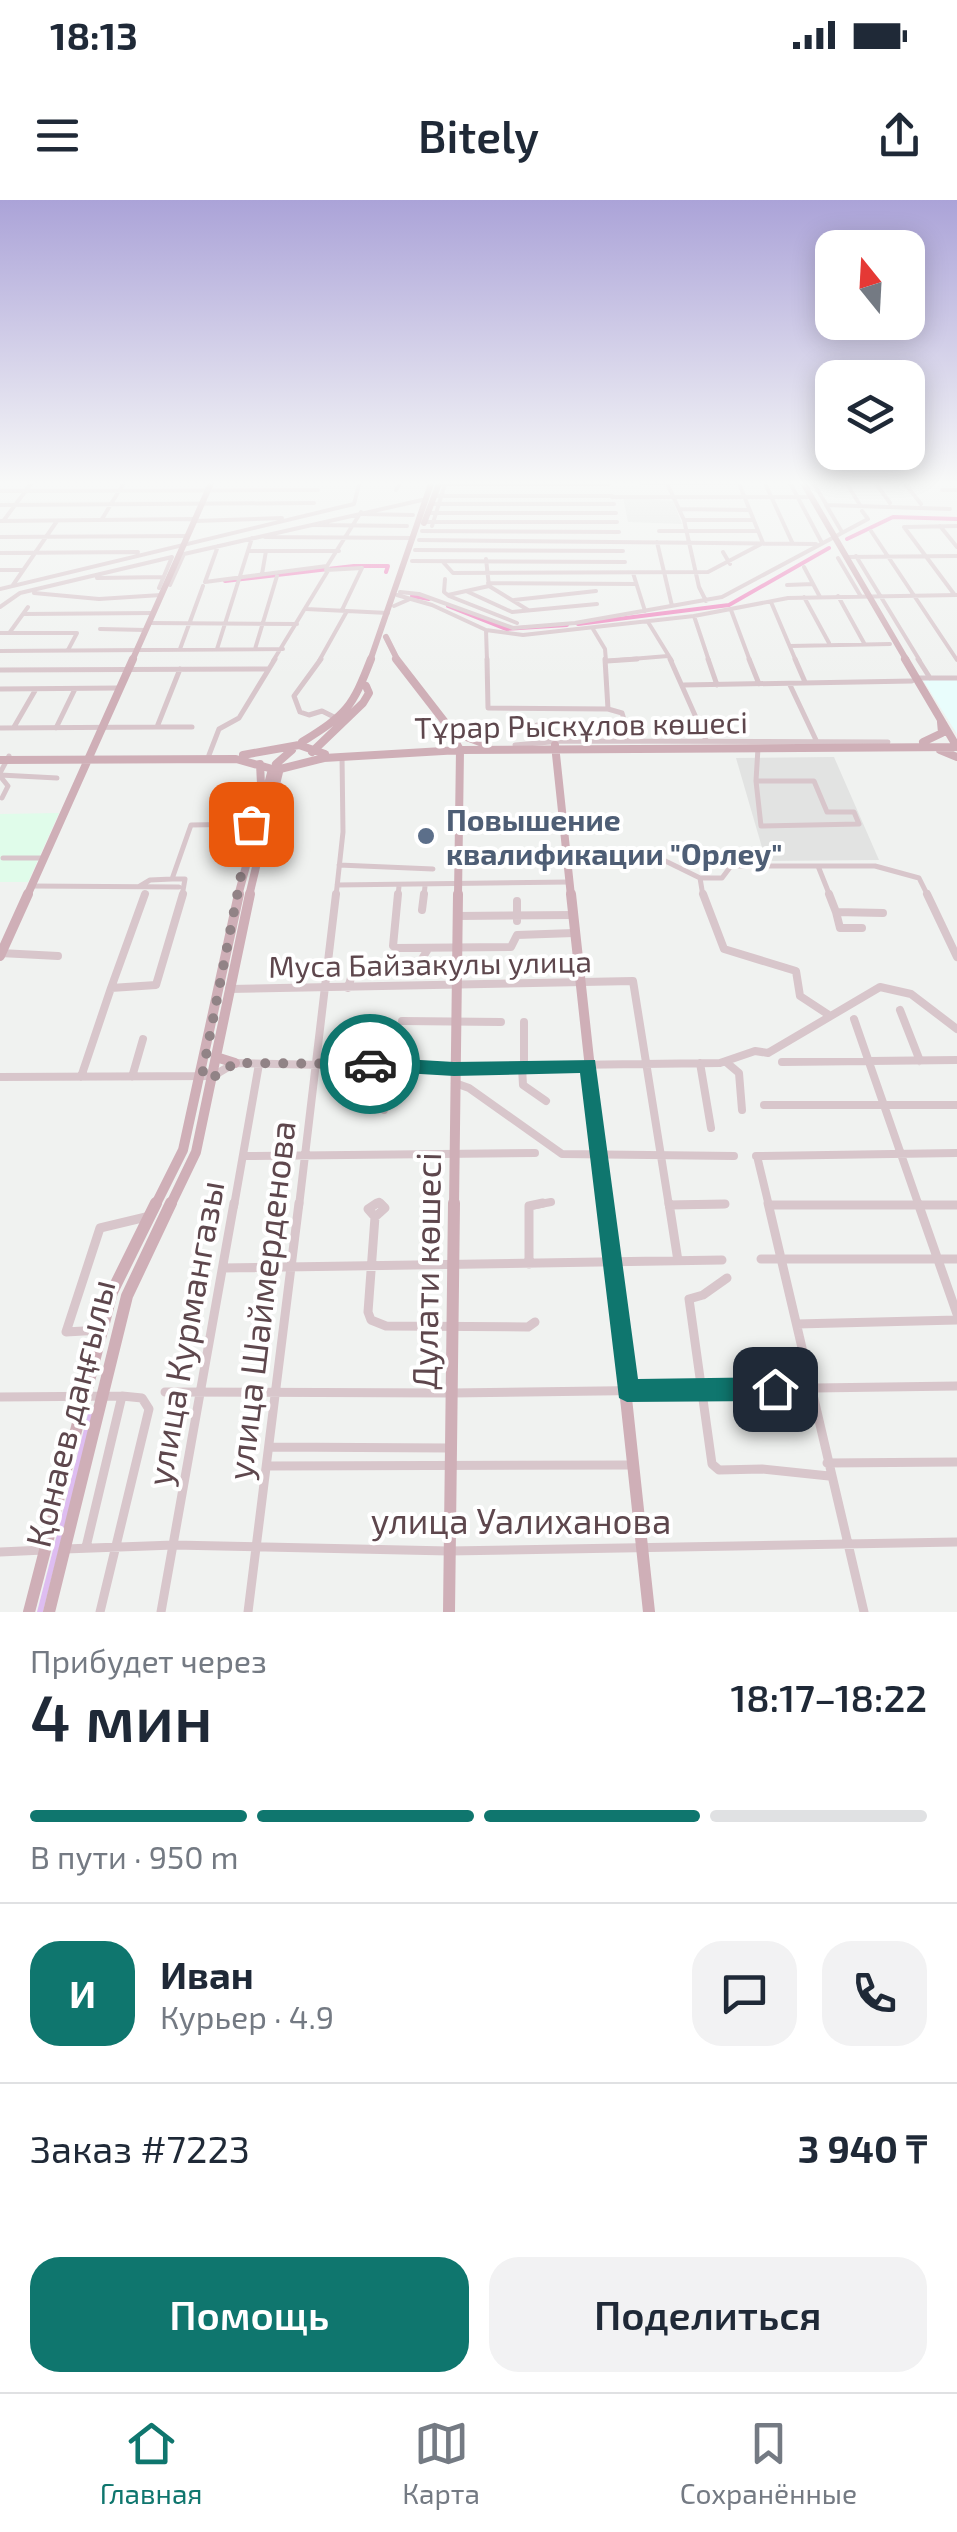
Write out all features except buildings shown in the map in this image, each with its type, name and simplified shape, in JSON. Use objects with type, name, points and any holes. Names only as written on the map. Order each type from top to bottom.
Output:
[{"type":"main road","points":[[0,954],[184,547]]},
{"type":"main road","points":[[363,687],[413,547]]},
{"type":"main road","points":[[247,855],[280,768],[363,687],[419,547]]},
{"type":"main road","points":[[556,763],[569,752],[588,750],[923,745],[956,741],[865,596],[842,557],[841,547]]},
{"type":"main road","points":[[4,758],[236,759],[276,770],[342,756],[460,748],[391,654],[385,639]]},
{"type":"main road","points":[[379,652],[391,654]]},
{"type":"main road","points":[[299,747],[356,713],[369,693],[363,687]]},
{"type":"main road","points":[[923,745],[942,733],[943,721]]},
{"type":"main road","points":[[448,729],[467,740],[488,745]]},
{"type":"main road","name":"Тұрар Рыскұлов көшесі","points":[[106,758],[268,752],[299,747],[330,754],[642,742],[923,745]]},
{"type":"main road","points":[[95,743],[96,751],[106,758]]},
{"type":"main road","points":[[588,750],[554,744],[588,1065],[614,1262],[648,1612]]},
{"type":"main road","name":"Тұрар Рыскұлов көшесі","points":[[460,748],[527,750],[554,744]]},
{"type":"main road","points":[[923,745],[957,757]]},
{"type":"main road","points":[[299,747],[302,762]]},
{"type":"main road","name":"Дулати көшесі","points":[[449,1612],[460,748]]},
{"type":"main road","points":[[527,750],[546,753],[556,763]]},
{"type":"main road","points":[[206,1074],[247,855],[260,760],[268,752]]},
{"type":"main road","points":[[83,771],[106,758]]},
{"type":"main road","name":"Қонаев даңғылы","points":[[29,1612],[112,1292],[184,1150],[206,1074],[216,1057],[228,989],[262,851],[262,830],[280,768]]},
{"type":"main road","points":[[216,1057],[235,1063]]},
{"type":"main road","name":"Қонаев даңғылы","points":[[49,1612],[127,1296],[196,1152],[206,1074]]},
{"type":"street","points":[[0,588],[16,584],[40,547]]},
{"type":"street","points":[[0,588],[179,547]]},
{"type":"street","points":[[0,607],[29,591],[170,558],[183,547]]},
{"type":"street","points":[[170,585],[184,547]]},
{"type":"street","points":[[185,547],[191,552],[214,547]]},
{"type":"street","points":[[180,649],[218,547]]},
{"type":"street","points":[[216,649],[251,547]]},
{"type":"street","points":[[241,579],[328,566],[343,547]]},
{"type":"street","points":[[421,559],[422,547]]},
{"type":"street","points":[[486,547],[488,584]]},
{"type":"street","points":[[623,547],[645,611]]},
{"type":"street","points":[[658,547],[672,606]]},
{"type":"street","points":[[690,547],[707,602]]},
{"type":"street","points":[[442,562],[451,572],[696,572],[714,571],[756,547]]},
{"type":"street","points":[[398,593],[419,594],[513,628],[722,598],[815,547]]},
{"type":"street","points":[[881,547],[957,660]]},
{"type":"street","points":[[919,547],[956,596]]},
{"type":"street","points":[[420,550],[623,551]]},
{"type":"street","points":[[250,551],[340,551]]},
{"type":"street","points":[[262,574],[266,551]]},
{"type":"street","points":[[0,553],[149,552]]},
{"type":"street","points":[[724,552],[730,564]]},
{"type":"street","points":[[856,556],[930,678]]},
{"type":"street","points":[[842,557],[957,556]]},
{"type":"street","points":[[29,591],[99,599],[160,592],[170,558]]},
{"type":"street","points":[[412,561],[625,562]]},
{"type":"street","points":[[804,567],[820,597]]},
{"type":"street","points":[[204,584],[362,568],[328,648],[294,696],[300,712],[310,715],[322,711],[334,717]]},
{"type":"street","points":[[210,755],[219,729],[238,718],[329,569]]},
{"type":"street","points":[[0,570],[25,570]]},
{"type":"street","points":[[255,649],[277,576]]},
{"type":"street","points":[[86,578],[164,578]]},
{"type":"street","points":[[445,580],[447,595]]},
{"type":"street","points":[[488,584],[530,611]]},
{"type":"street","points":[[447,595],[488,584],[596,588]]},
{"type":"street","points":[[513,600],[636,584]]},
{"type":"street","points":[[788,584],[813,584]]},
{"type":"street","points":[[596,588],[601,616]]},
{"type":"street","points":[[466,590],[508,611],[597,604]]},
{"type":"street","points":[[398,593],[486,630],[537,635],[694,616],[804,597],[956,596]]},
{"type":"street","points":[[447,595],[517,622]]},
{"type":"street","points":[[838,596],[864,644]]},
{"type":"street","points":[[804,597],[828,644]]},
{"type":"street","points":[[306,609],[391,610],[412,599]]},
{"type":"street","points":[[771,602],[805,682]]},
{"type":"street","points":[[10,633],[28,607]]},
{"type":"street","points":[[732,610],[760,684]]},
{"type":"street","points":[[23,614],[153,613]]},
{"type":"street","points":[[694,616],[717,685]]},
{"type":"street","points":[[648,622],[684,685],[690,710],[706,740]]},
{"type":"street","points":[[100,630],[190,623],[297,624]]},
{"type":"street","points":[[593,629],[605,649],[608,709]]},
{"type":"street","points":[[486,630],[488,708],[608,709],[622,713],[630,740]]},
{"type":"street","points":[[0,633],[77,632],[68,650]]},
{"type":"street","points":[[942,636],[957,636]]},
{"type":"street","points":[[790,646],[890,644]]},
{"type":"street","points":[[0,651],[283,648]]},
{"type":"street","points":[[606,660],[668,656]]},
{"type":"street","points":[[157,727],[180,669]]},
{"type":"street","points":[[0,670],[268,669]]},
{"type":"street","points":[[684,685],[957,678]]},
{"type":"street","points":[[790,685],[816,740]]},
{"type":"street","points":[[0,688],[120,688]]},
{"type":"street","points":[[14,728],[36,688]]},
{"type":"street","points":[[56,728],[75,688]]},
{"type":"street","points":[[537,725],[548,726],[554,744],[630,740],[888,742]]},
{"type":"street","points":[[0,728],[192,727]]},
{"type":"street","points":[[756,781],[814,781],[827,812],[854,812],[859,824],[761,826],[756,781],[758,748]]},
{"type":"street","name":"улица Шаймерденова","points":[[248,1612],[340,865],[342,756]]},
{"type":"street","points":[[2,798],[8,786],[0,775],[4,758]]},
{"type":"street","points":[[0,775],[57,778]]},
{"type":"street","points":[[172,878],[191,825],[251,824]]},
{"type":"street","points":[[459,853],[647,852],[700,878],[722,878],[731,866],[875,866],[919,878],[957,957]]},
{"type":"street","points":[[3,858],[44,858]]},
{"type":"street","points":[[340,865],[433,866],[422,910]]},
{"type":"street","points":[[818,866],[840,928],[862,928]]},
{"type":"street","points":[[111,988],[156,985],[185,879],[172,878],[142,888]]},
{"type":"street","points":[[700,878],[705,908],[724,950],[780,963],[796,972],[800,996],[829,1015]]},
{"type":"street","points":[[337,885],[569,882]]},
{"type":"street","points":[[32,886],[179,886]]},
{"type":"street","points":[[399,886],[393,946],[512,948],[518,935],[576,933]]},
{"type":"street","points":[[82,1077],[142,888]]},
{"type":"street","points":[[517,902],[517,919]]},
{"type":"street","points":[[836,912],[883,913]]},
{"type":"street","points":[[457,916],[517,919],[573,915]]},
{"type":"street","points":[[348,988],[353,968],[360,962],[373,960],[384,966],[402,967],[420,962],[428,949]]},
{"type":"street","points":[[0,954],[58,956]]},
{"type":"street","name":"Муса Байзакулы улица","points":[[228,989],[633,981],[649,1063]]},
{"type":"street","points":[[0,1078],[206,1074],[235,1063],[388,1064],[455,1076],[523,1067],[725,1062],[755,1051],[768,1052],[829,1015],[890,985],[907,990],[957,1030]]},
{"type":"street","points":[[900,1010],[920,1061]]},
{"type":"street","points":[[797,1324],[957,1316],[854,1019]]},
{"type":"street","points":[[402,1021],[501,1022]]},
{"type":"street","points":[[524,1022],[523,1084],[546,1102]]},
{"type":"street","points":[[384,1110],[391,1034]]},
{"type":"street","points":[[132,1077],[143,1039]]},
{"type":"street","points":[[782,1062],[957,1060]]},
{"type":"street","points":[[725,1062],[739,1073],[742,1110]]},
{"type":"street","points":[[649,1063],[678,1261]]},
{"type":"street","points":[[700,1063],[711,1128]]},
{"type":"street","name":"улица Курмангазы","points":[[161,1612],[259,1064]]},
{"type":"street","points":[[455,1076],[555,1151],[573,1155],[734,1156]]},
{"type":"street","points":[[764,1106],[957,1105]]},
{"type":"street","points":[[244,1156],[534,1153]]},
{"type":"street","points":[[864,1612],[756,1156],[957,1153]]},
{"type":"street","points":[[529,1264],[529,1206],[551,1202]]},
{"type":"street","points":[[670,1206],[725,1204]]},
{"type":"street","points":[[769,1205],[957,1205]]},
{"type":"street","points":[[375,1216],[368,1312],[371,1320],[386,1326],[452,1327],[528,1327],[535,1322]]},
{"type":"street","points":[[102,1330],[66,1332],[100,1228],[150,1217]]},
{"type":"street","points":[[761,1259],[957,1259]]},
{"type":"street","points":[[223,1268],[722,1260]]},
{"type":"street","points":[[727,1278],[703,1296],[689,1299],[712,1464],[719,1470],[762,1468],[830,1476]]},
{"type":"street","points":[[165,1392],[450,1393],[957,1386]]},
{"type":"street","points":[[0,1396],[122,1396],[142,1398],[148,1409],[100,1612]]},
{"type":"street","points":[[86,1547],[122,1396]]},
{"type":"street","points":[[270,1447],[450,1448]]},
{"type":"street","points":[[827,1462],[957,1462]]},
{"type":"street","points":[[267,1466],[634,1466]]},
{"type":"street","name":"улица Уалиханова","points":[[65,1549],[174,1545],[449,1551],[957,1542]]},
{"type":"street","points":[[0,1552],[45,1550]]},
{"type":"shaded area","points":[[957,679],[957,734],[923,680]]},
{"type":"shaded area","points":[[834,757],[879,860],[766,861],[736,758]]},
{"type":"shaded area","points":[[59,813],[28,882],[0,882],[0,814]]},
{"type":"shaded area","points":[[90,1406],[95,1406],[43,1612],[37,1612]]},
{"type":"waterway","points":[[578,624],[729,605],[829,548]]},
{"type":"waterway","points":[[225,581],[354,566],[388,566],[386,572]]},
{"type":"waterway","points":[[412,596],[429,599]]},
{"type":"waterway","points":[[448,606],[506,629],[567,625]]},
{"type":"way so far","points":[[251,824],[202,1076],[216,1076],[235,1063],[370,1064]]},
{"type":"place","name":"Повышение квалификации \"Орлеу\"","points":[[426,836]]},
{"type":"route","points":[[370,1064],[454,1069],[588,1065],[602,1155],[627,1390],[775,1389]]}]
